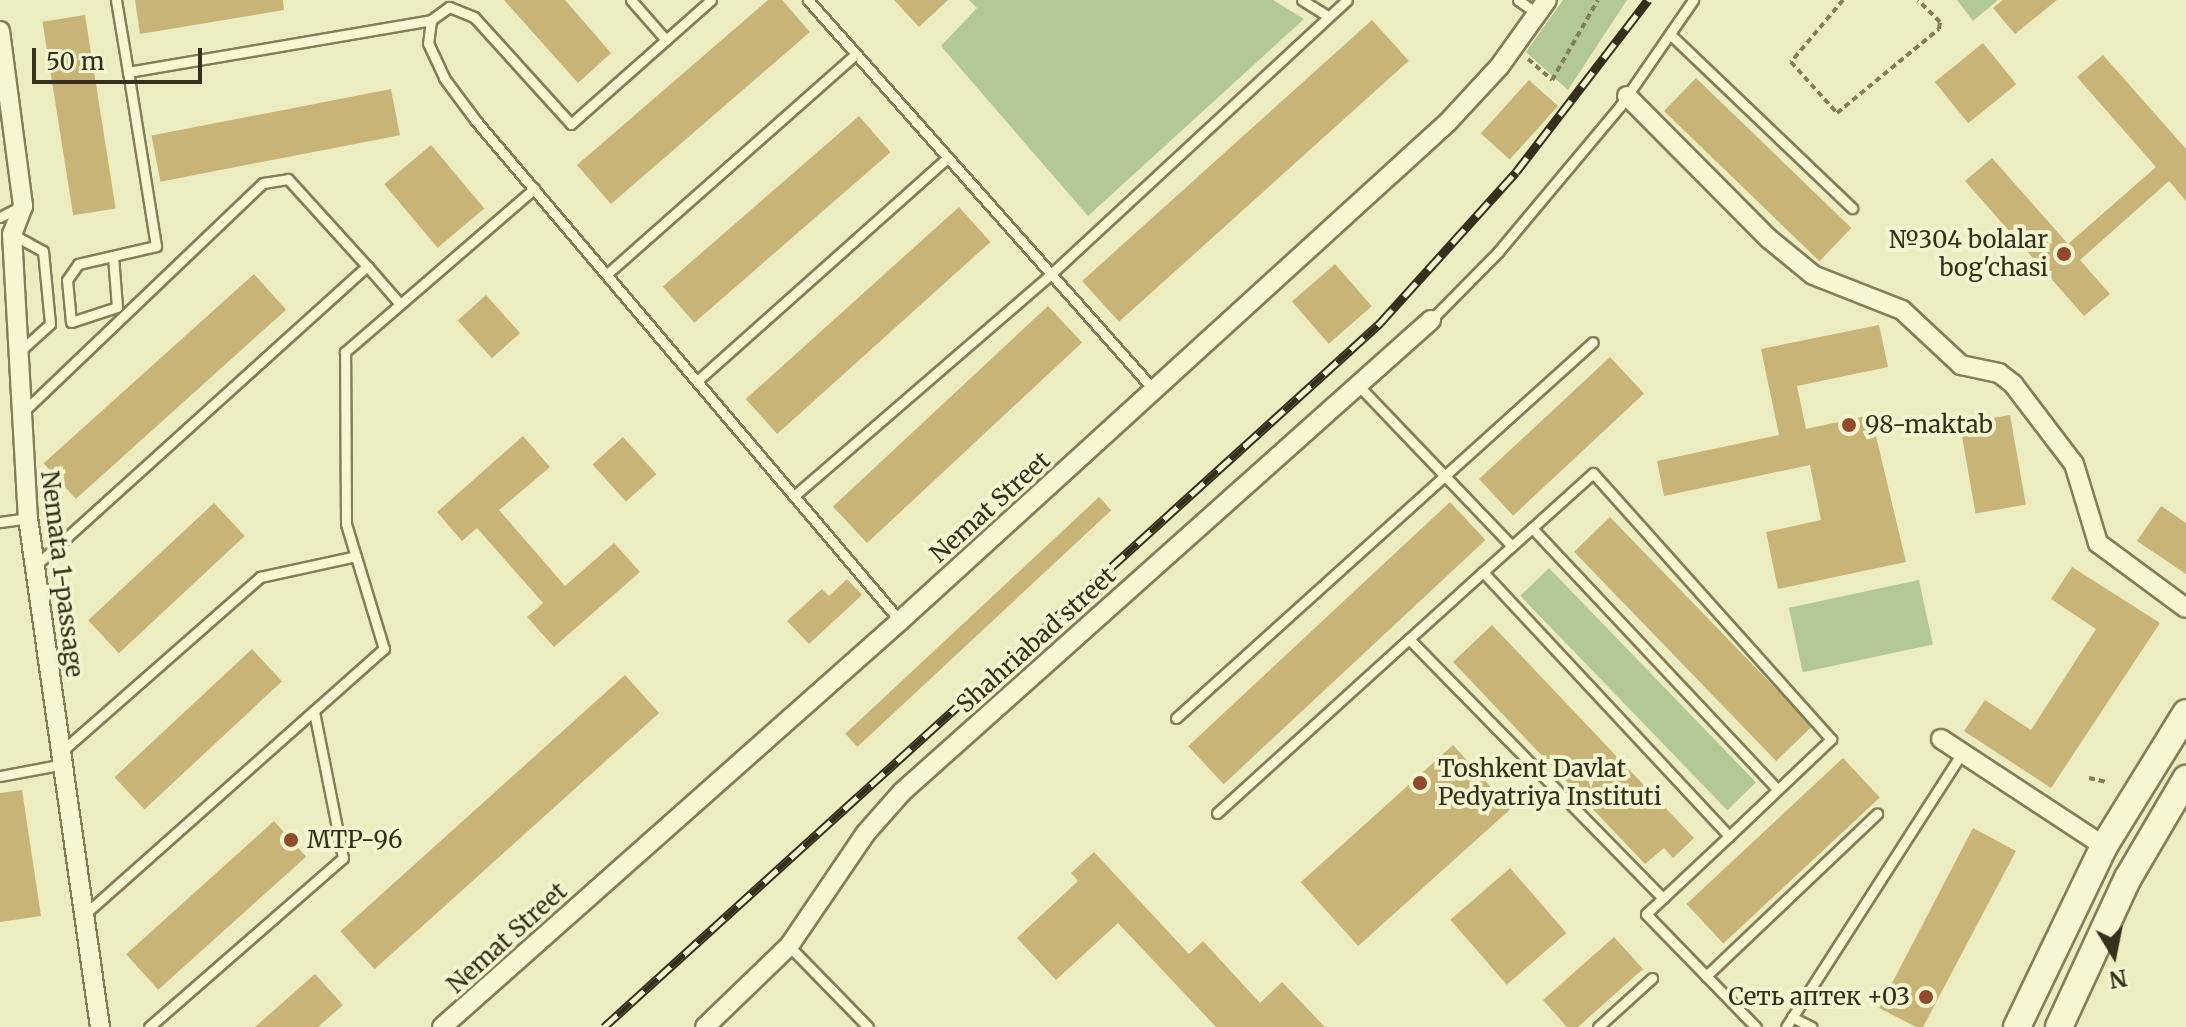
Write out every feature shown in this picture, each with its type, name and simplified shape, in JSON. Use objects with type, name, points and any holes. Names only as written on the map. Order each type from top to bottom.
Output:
[{"type":"main road","points":[[2017,1027],[2104,846],[2186,713]]},
{"type":"main road","points":[[2059,1027],[2128,878],[2186,779]]},
{"type":"street","name":"Nemat Street","points":[[442,1027],[900,621],[1448,122],[1514,47],[1543,7]]},
{"type":"street","name":"Nemata 1-passage","points":[[0,31],[23,206],[12,234],[16,354],[28,518],[100,1027]]},
{"type":"street","points":[[1627,96],[1768,238],[1813,275],[1902,310],[1961,365],[1999,373],[2013,384],[2074,464],[2098,543],[2186,608]]},
{"type":"street","name":"Shahriabad street","points":[[705,1027],[789,946],[865,834],[902,792],[1431,320]]},
{"type":"street","points":[[1941,739],[2104,846]]},
{"type":"street","points":[[2159,755],[2186,771]]},
{"type":"lane","points":[[113,256],[117,307],[71,322],[67,280],[78,264],[156,246],[116,0]]},
{"type":"lane","points":[[631,0],[666,40]]},
{"type":"lane","points":[[128,72],[431,20],[447,4],[474,17],[571,124],[711,0]]},
{"type":"lane","points":[[808,0],[1154,390]]},
{"type":"lane","points":[[1302,0],[1328,16]]},
{"type":"lane","points":[[794,496],[1051,274],[1347,0]]},
{"type":"lane","points":[[1518,0],[1543,7]]},
{"type":"lane","points":[[1431,320],[1498,252],[1627,96],[1693,0]]},
{"type":"lane","points":[[431,20],[428,43],[444,78],[534,189],[900,621]]},
{"type":"lane","points":[[1670,34],[1852,208]]},
{"type":"lane","points":[[607,274],[856,54]]},
{"type":"lane","points":[[697,381],[948,157]]},
{"type":"lane","points":[[20,414],[263,183],[288,179],[400,304]]},
{"type":"lane","points":[[85,914],[384,649],[346,524],[345,352],[534,189]]},
{"type":"lane","points":[[0,217],[23,206]]},
{"type":"lane","points":[[12,234],[43,251],[50,324],[16,354]]},
{"type":"lane","points":[[35,566],[367,266]]},
{"type":"lane","points":[[1176,718],[1593,342]]},
{"type":"lane","points":[[1357,384],[1512,546]]},
{"type":"lane","points":[[1217,813],[1593,473],[1831,739],[1646,914],[1756,1027]]},
{"type":"lane","points":[[0,522],[28,518]]},
{"type":"lane","points":[[1532,528],[1776,788]]},
{"type":"lane","points":[[0,776],[63,758],[260,577],[356,556]]},
{"type":"lane","points":[[1483,572],[1729,836]]},
{"type":"lane","points":[[1409,639],[1663,898]]},
{"type":"lane","points":[[149,1027],[343,858],[314,711]]},
{"type":"lane","points":[[1786,1027],[1962,753]]},
{"type":"lane","points":[[1706,976],[1877,814]]},
{"type":"lane","points":[[789,946],[868,1027]]},
{"type":"lane","points":[[1598,1027],[1652,978]]},
{"type":"lane","points":[[1792,1017],[1812,1027]]},
{"type":"path","points":[[1514,47],[1552,80],[1598,0]]},
{"type":"path","points":[[1843,0],[1791,62],[1837,113],[1939,29],[1940,22],[1918,0]]},
{"type":"path","points":[[2089,778],[2107,782]]},
{"type":"green space","points":[[969,0],[1273,0],[1304,19],[1088,216],[941,46],[977,8]]},
{"type":"green space","points":[[1563,0],[1627,0],[1568,90],[1526,52]]},
{"type":"green space","points":[[1957,0],[1998,0],[1973,21]]},
{"type":"green space","points":[[1549,568],[1756,782],[1727,810],[1520,596]]},
{"type":"green space","points":[[1919,580],[1933,645],[1803,672],[1789,608]]},
{"type":"building","points":[[135,0],[283,0],[284,10],[140,34]]},
{"type":"building","points":[[504,0],[565,0],[611,53],[578,83]]},
{"type":"building","points":[[768,0],[782,0],[810,32],[611,204],[577,165]]},
{"type":"building","points":[[894,0],[948,0],[919,27]]},
{"type":"building","points":[[2003,0],[2057,0],[2015,34],[1993,8]]},
{"type":"building","points":[[85,15],[116,209],[73,215],[43,22]]},
{"type":"building","points":[[1372,20],[1409,61],[1119,322],[1082,281]]},
{"type":"building","points":[[1983,43],[2016,84],[1968,123],[1935,82]]},
{"type":"building","points":[[2103,55],[2186,149],[2186,201],[2169,181],[2080,260],[2110,294],[2084,316],[1965,181],[1992,158],[2068,244],[2156,167],[2077,77]]},
{"type":"building","points":[[1696,78],[1851,228],[1819,261],[1664,111]]},
{"type":"building","points":[[1529,80],[1558,106],[1510,160],[1481,134]]},
{"type":"building","points":[[391,89],[400,135],[160,182],[151,136]]},
{"type":"building","points":[[859,116],[890,152],[694,323],[663,287]]},
{"type":"building","points":[[431,145],[484,209],[438,248],[384,184]]},
{"type":"building","points":[[959,207],[990,242],[777,434],[746,399]]},
{"type":"building","points":[[1335,264],[1372,306],[1329,344],[1292,301]]},
{"type":"building","points":[[254,274],[286,310],[76,499],[44,463]]},
{"type":"building","points":[[486,295],[520,333],[492,358],[458,320]]},
{"type":"building","points":[[1048,306],[1082,343],[867,543],[833,507]]},
{"type":"building","points":[[1879,325],[1888,367],[1797,386],[1806,429],[1871,415],[1906,562],[1778,589],[1766,532],[1821,520],[1810,465],[1664,496],[1657,461],[1779,435],[1761,349]]},
{"type":"building","points":[[1610,357],[1644,394],[1513,516],[1479,479]]},
{"type":"building","points":[[2010,415],[2026,505],[1976,513],[1960,424]]},
{"type":"building","points":[[523,436],[550,467],[499,510],[565,586],[614,543],[640,572],[554,647],[527,617],[543,603],[477,528],[462,541],[437,512]]},
{"type":"building","points":[[623,437],[656,474],[626,502],[593,464]]},
{"type":"building","points":[[1099,497],[1111,510],[857,747],[845,734]]},
{"type":"building","points":[[1450,502],[1485,540],[1224,784],[1188,746]]},
{"type":"building","points":[[214,503],[245,536],[119,653],[88,620]]},
{"type":"building","points":[[2161,506],[2186,523],[2186,574],[2137,541]]},
{"type":"building","points":[[1610,517],[1812,726],[1776,761],[1574,552]]},
{"type":"building","points":[[2072,567],[2160,623],[2051,788],[1964,731],[1985,700],[2031,730],[2096,629],[2051,599]]},
{"type":"building","points":[[847,579],[862,595],[809,644],[787,621],[822,589],[829,596]]},
{"type":"building","points":[[1492,625],[1694,838],[1673,858],[1664,848],[1645,864],[1453,662]]},
{"type":"building","points":[[252,649],[282,681],[145,809],[115,777]]},
{"type":"building","points":[[625,675],[659,713],[375,969],[340,931]]},
{"type":"building","points":[[1453,745],[1511,809],[1358,946],[1301,882]]},
{"type":"building","points":[[1843,758],[1880,797],[1723,943],[1686,904]]},
{"type":"building","points":[[22,790],[41,916],[0,922],[0,793]]},
{"type":"building","points":[[274,821],[306,857],[158,990],[126,954]]},
{"type":"building","points":[[1973,828],[2016,851],[1923,1027],[1916,1027],[1879,1008]]},
{"type":"building","points":[[1094,852],[1189,954],[1203,941],[1260,1003],[1282,982],[1325,1027],[1216,1027],[1118,923],[1056,980],[1017,938],[1078,881],[1071,873]]},
{"type":"building","points":[[1510,868],[1566,933],[1507,985],[1450,920]]},
{"type":"building","points":[[1614,937],[1643,969],[1578,1027],[1567,1027],[1543,1000]]},
{"type":"building","points":[[315,974],[343,1005],[318,1027],[255,1027]]},
{"type":"railway","points":[[604,1027],[1380,323],[1516,172],[1648,0]]},
{"type":"place","name":"№304 bolalar bog'chasi","points":[[2064,254]]},
{"type":"place","name":"98-maktab","points":[[1849,425]]},
{"type":"place","name":"Toshkent Davlat Pedyatriya Instituti","points":[[1420,783]]},
{"type":"place","name":"MTP-96","points":[[291,840]]},
{"type":"place","name":"Сеть аптек +03","points":[[1926,997]]}]
